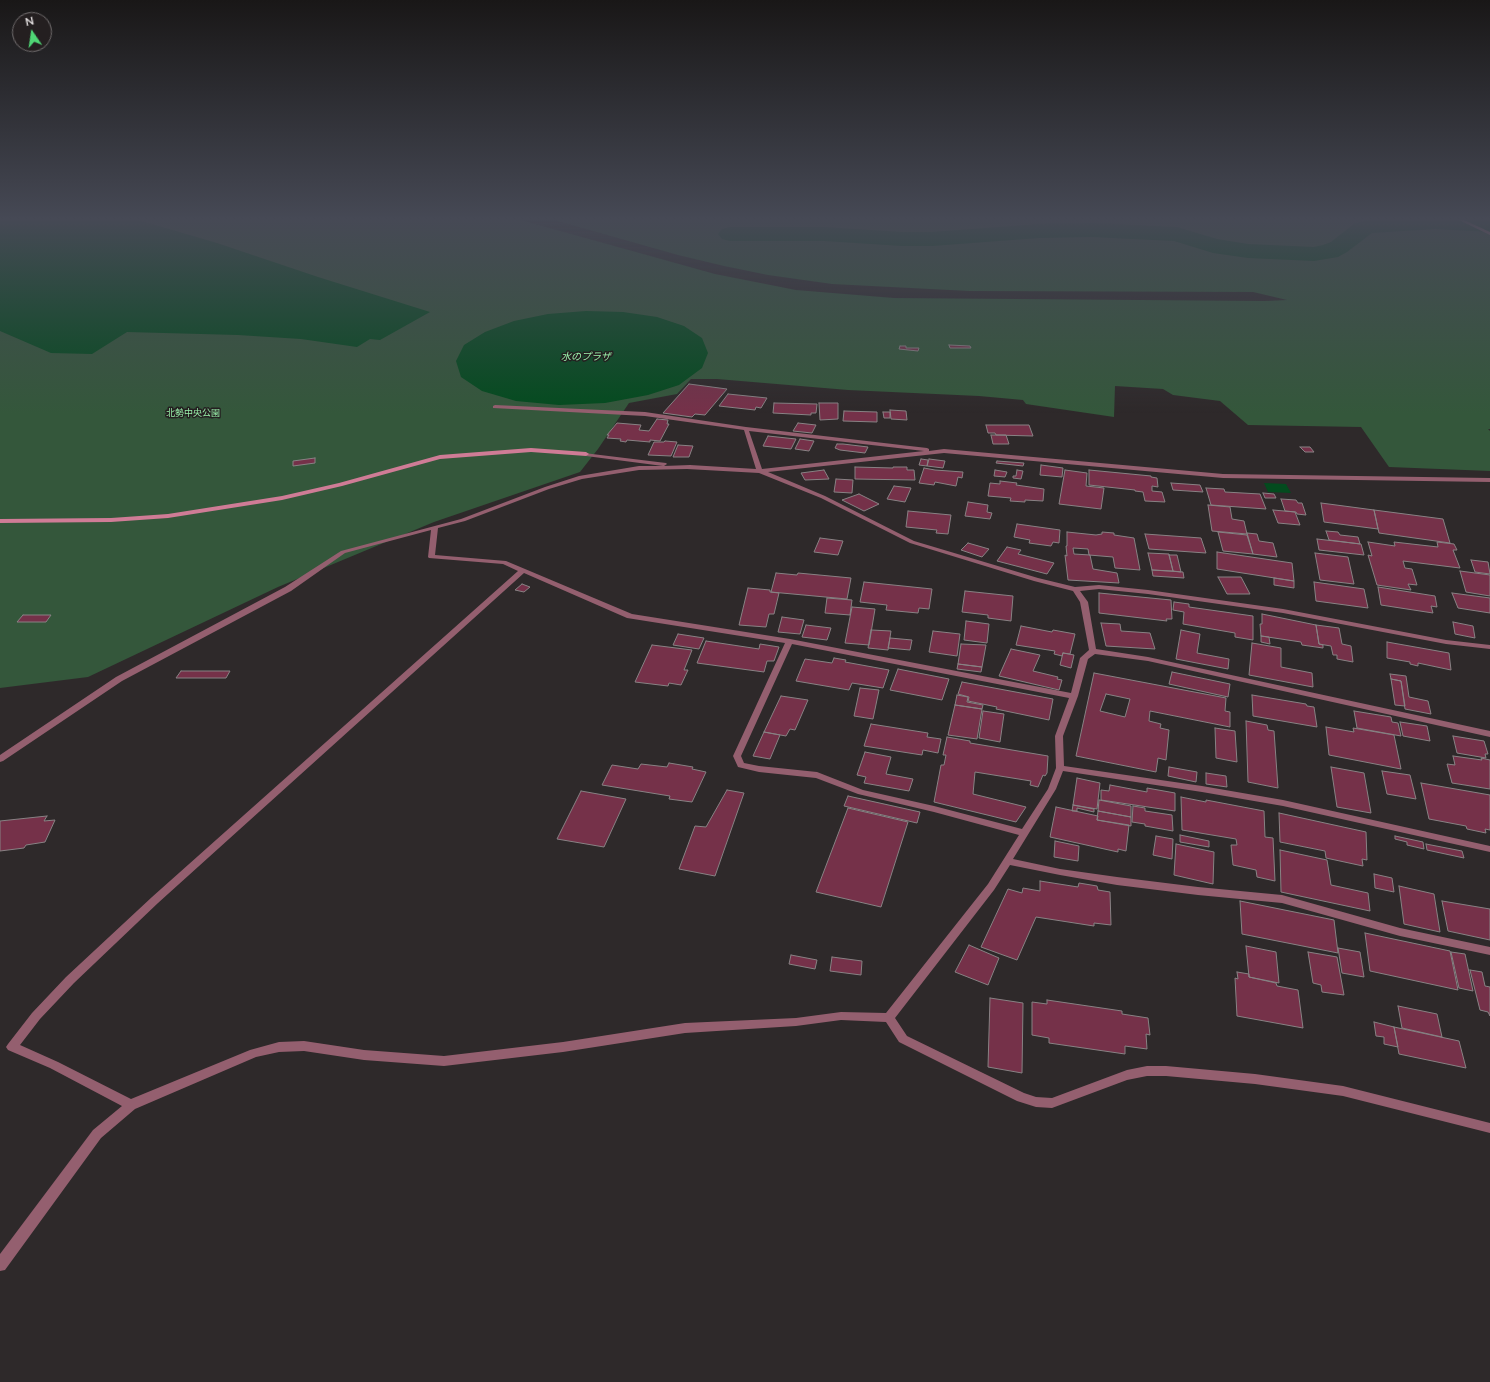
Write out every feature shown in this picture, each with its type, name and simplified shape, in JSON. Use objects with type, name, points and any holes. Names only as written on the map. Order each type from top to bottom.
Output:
[{"type":"street","points":[[495,407],[645,414],[746,429],[944,451],[1223,476],[1490,480]]},
{"type":"street","points":[[746,429],[760,471],[823,497],[912,542],[942,552],[1075,589],[1099,587],[1148,592],[1283,611],[1431,639],[1490,647]]},
{"type":"street","points":[[0,521],[111,520],[168,516],[282,498],[340,485],[440,457],[468,454],[531,450],[586,454],[690,468]]},
{"type":"street","points":[[0,759],[119,679],[288,589],[343,552],[463,520],[527,495],[581,477],[639,468],[690,468],[760,471],[944,451]]},
{"type":"street","points":[[435,527],[431,557],[504,562],[630,616],[790,641],[1074,696]]},
{"type":"street","points":[[130,1105],[54,1065],[12,1046],[36,1016],[70,980],[154,900],[522,571]]},
{"type":"street","points":[[1075,589],[1084,602],[1093,651]]},
{"type":"street","points":[[790,641],[737,756],[741,765],[759,769],[817,776],[861,792],[934,809],[1024,833]]},
{"type":"street","points":[[889,1018],[972,912],[1008,861],[1052,789],[1060,768],[1059,736],[1074,696],[1084,658],[1093,651],[1148,659],[1387,710],[1490,734]]},
{"type":"street","points":[[1060,768],[1202,789],[1284,804],[1490,849]]},
{"type":"street","points":[[1008,861],[1060,872],[1117,881],[1282,899],[1400,932],[1490,952]]},
{"type":"street","points":[[0,1265],[97,1134],[130,1105],[254,1053],[279,1047],[304,1046],[364,1055],[444,1061],[563,1047],[685,1028],[796,1022],[841,1016],[889,1018]]},
{"type":"street","points":[[889,1018],[904,1039],[1014,1094],[1036,1102],[1052,1103],[1127,1075],[1147,1071],[1166,1071],[1343,1091],[1490,1128]]},
{"type":"green space","name":"北勢中央公園","points":[[0,284],[768,284],[796,290],[894,298],[1265,301],[1287,300],[1253,292],[969,291],[842,284],[1490,284],[1490,429],[1488,429],[1490,431],[1490,471],[1389,467],[1361,427],[1248,425],[1220,401],[1173,395],[1163,389],[1115,386],[1114,417],[1026,404],[1023,400],[979,396],[848,390],[717,379],[691,379],[677,394],[629,403],[598,449],[580,472],[434,522],[278,587],[88,677],[0,688]]},
{"type":"water","points":[[0,284],[342,284],[430,312],[380,340],[370,339],[357,347],[301,339],[238,335],[127,332],[92,354],[51,353],[0,331]]},
{"type":"water","name":"水のプラザ","points":[[586,311],[623,312],[657,317],[684,326],[702,338],[708,353],[702,368],[679,385],[648,395],[605,403],[559,405],[516,401],[482,391],[461,377],[456,361],[464,345],[485,332],[514,321],[548,314]]},
{"type":"water","points":[[1264,483],[1286,484],[1291,493],[1268,492]]},
{"type":"building","points":[[949,345],[970,346],[971,348],[950,348]]},
{"type":"building","points":[[900,346],[906,346],[906,348],[919,348],[918,351],[899,349]]},
{"type":"building","points":[[689,384],[727,389],[705,415],[695,414],[692,417],[663,413]]},
{"type":"building","points":[[728,394],[767,398],[761,408],[756,407],[755,410],[719,406]]},
{"type":"building","points":[[774,403],[817,404],[816,413],[811,413],[811,415],[773,413]]},
{"type":"building","points":[[819,403],[838,403],[838,419],[820,420]]},
{"type":"building","points":[[890,410],[906,411],[907,420],[891,419]]},
{"type":"building","points":[[844,411],[877,412],[877,422],[843,421]]},
{"type":"building","points":[[883,412],[890,412],[890,418],[884,418]]},
{"type":"building","points":[[657,419],[668,420],[667,424],[669,424],[660,441],[650,440],[650,442],[627,440],[626,442],[620,441],[621,439],[607,438],[609,435],[607,435],[617,423],[641,425],[639,430],[649,431]]},
{"type":"building","points":[[798,423],[816,425],[812,433],[793,431]]},
{"type":"building","points":[[986,425],[1029,425],[1033,436],[996,435],[995,433],[988,433]]},
{"type":"building","points":[[991,435],[1006,435],[1009,444],[993,444]]},
{"type":"building","points":[[768,436],[796,439],[791,449],[763,446]]},
{"type":"building","points":[[800,439],[814,441],[809,451],[795,449]]},
{"type":"building","points":[[654,442],[677,442],[671,456],[648,455]]},
{"type":"building","points":[[837,444],[868,447],[865,453],[840,450],[835,448]]},
{"type":"building","points":[[678,445],[693,446],[689,457],[673,457]]},
{"type":"building","points":[[1300,447],[1310,447],[1314,452],[1305,452]]},
{"type":"building","points":[[315,458],[315,463],[293,466],[293,461]]},
{"type":"building","points":[[921,459],[928,460],[927,466],[919,465]]},
{"type":"building","points":[[929,459],[945,461],[943,468],[927,466]]},
{"type":"building","points":[[997,461],[1024,463],[1023,466],[996,463]]},
{"type":"building","points":[[1041,465],[1063,468],[1062,477],[1040,475]]},
{"type":"building","points":[[855,467],[907,467],[907,470],[914,470],[915,480],[855,479]]},
{"type":"building","points":[[924,468],[963,472],[962,478],[958,477],[956,486],[935,482],[934,485],[919,483]]},
{"type":"building","points":[[824,470],[829,479],[805,480],[801,473]]},
{"type":"building","points":[[995,470],[1007,472],[1005,477],[994,476]]},
{"type":"building","points":[[1017,470],[1023,471],[1021,479],[1013,478],[1013,476],[1016,476]]},
{"type":"building","points":[[1065,470],[1087,473],[1086,486],[1104,488],[1101,509],[1059,504]]},
{"type":"building","points":[[1089,470],[1151,476],[1157,478],[1158,487],[1152,486],[1152,491],[1162,492],[1165,502],[1145,501],[1143,492],[1135,490],[1089,485]]},
{"type":"building","points":[[836,479],[853,480],[852,493],[834,492]]},
{"type":"building","points":[[1000,481],[1044,489],[1043,501],[1010,501],[1011,498],[988,496],[990,483],[1000,484]]},
{"type":"building","points":[[1171,483],[1200,485],[1203,492],[1173,490]]},
{"type":"building","points":[[894,486],[911,488],[905,502],[887,499]]},
{"type":"building","points":[[1206,488],[1224,489],[1225,492],[1260,494],[1266,509],[1211,505]]},
{"type":"building","points":[[1263,493],[1274,494],[1276,498],[1265,498]]},
{"type":"building","points":[[859,494],[879,504],[864,511],[842,500]]},
{"type":"building","points":[[1281,499],[1296,500],[1298,503],[1302,503],[1306,515],[1285,511]]},
{"type":"building","points":[[968,502],[988,505],[987,512],[992,513],[990,519],[965,516]]},
{"type":"building","points":[[1321,503],[1374,510],[1378,529],[1324,522]]},
{"type":"building","points":[[1208,505],[1230,507],[1232,519],[1244,521],[1247,534],[1212,531]]},
{"type":"building","points":[[1273,510],[1295,512],[1300,525],[1278,523]]},
{"type":"building","points":[[1374,510],[1443,519],[1450,543],[1379,533]]},
{"type":"building","points":[[908,511],[951,515],[948,534],[936,533],[937,530],[906,527]]},
{"type":"building","points":[[1017,524],[1060,530],[1059,543],[1053,542],[1051,546],[1029,543],[1030,540],[1014,537]]},
{"type":"building","points":[[1326,531],[1338,532],[1340,535],[1358,537],[1360,544],[1329,540]]},
{"type":"building","points":[[1067,532],[1096,535],[1102,534],[1102,532],[1114,533],[1114,535],[1134,538],[1140,570],[1115,568],[1113,557],[1090,555],[1093,569],[1117,573],[1119,583],[1068,580],[1065,555],[1067,556]],"holes":[[[1073,548],[1088,549],[1089,555],[1074,554]]]},
{"type":"building","points":[[1218,532],[1247,535],[1253,554],[1223,551]]},
{"type":"building","points":[[1247,533],[1257,534],[1259,541],[1273,543],[1277,557],[1253,554]]},
{"type":"building","points":[[1145,534],[1201,538],[1206,553],[1149,549]]},
{"type":"building","points":[[820,538],[843,541],[838,555],[814,552]]},
{"type":"building","points":[[1317,539],[1361,544],[1364,555],[1319,550]]},
{"type":"building","points":[[1368,542],[1395,546],[1394,542],[1438,547],[1437,542],[1454,544],[1457,550],[1453,550],[1460,568],[1403,561],[1405,568],[1412,569],[1417,585],[1408,584],[1411,590],[1377,585],[1368,555],[1372,556]]},
{"type":"building","points":[[968,543],[989,549],[982,557],[961,550]]},
{"type":"building","points":[[1007,547],[1021,550],[1018,554],[1054,563],[1047,574],[997,561]]},
{"type":"building","points":[[1217,552],[1292,563],[1294,581],[1217,569]]},
{"type":"building","points":[[1148,553],[1169,554],[1173,571],[1152,570]]},
{"type":"building","points":[[1315,553],[1348,557],[1354,584],[1320,580]]},
{"type":"building","points":[[1169,555],[1177,555],[1181,572],[1173,571]]},
{"type":"building","points":[[1471,560],[1488,562],[1490,574],[1475,572]]},
{"type":"building","points":[[1152,570],[1183,572],[1184,578],[1153,576]]},
{"type":"building","points":[[1460,571],[1490,575],[1490,596],[1466,592]]},
{"type":"building","points":[[776,573],[797,575],[798,573],[851,578],[847,599],[771,592]]},
{"type":"building","points":[[1218,577],[1241,577],[1250,594],[1227,594]]},
{"type":"building","points":[[1274,578],[1294,581],[1294,588],[1274,585]]},
{"type":"building","points":[[864,582],[932,589],[929,609],[919,608],[918,613],[886,610],[887,605],[860,602]]},
{"type":"building","points":[[1314,582],[1364,589],[1368,608],[1316,601]]},
{"type":"building","points":[[522,584],[530,587],[524,592],[515,590]]},
{"type":"building","points":[[1378,587],[1435,596],[1437,607],[1431,606],[1433,613],[1381,605]]},
{"type":"building","points":[[748,588],[770,590],[770,592],[779,593],[774,614],[769,614],[766,627],[739,625]]},
{"type":"building","points":[[965,591],[1013,596],[1011,621],[988,618],[988,615],[962,612]]},
{"type":"building","points":[[1099,593],[1171,600],[1172,619],[1166,619],[1167,621],[1099,613]]},
{"type":"building","points":[[1452,593],[1490,598],[1490,613],[1458,608]]},
{"type":"building","points":[[827,598],[852,600],[850,615],[825,613]]},
{"type":"building","points":[[1174,602],[1189,604],[1189,607],[1253,616],[1253,640],[1235,637],[1235,633],[1183,624],[1184,612],[1173,610]]},
{"type":"building","points":[[852,607],[875,609],[869,645],[845,643]]},
{"type":"building","points":[[1262,614],[1316,625],[1319,644],[1323,645],[1323,648],[1302,645],[1301,642],[1261,636],[1260,624],[1262,624]]},
{"type":"building","points":[[23,615],[51,615],[46,622],[17,622]]},
{"type":"building","points":[[782,617],[804,620],[800,634],[778,632]]},
{"type":"building","points":[[966,621],[989,624],[987,643],[964,640]]},
{"type":"building","points":[[1453,622],[1473,626],[1475,638],[1455,634]]},
{"type":"building","points":[[1101,623],[1120,624],[1121,631],[1150,633],[1155,649],[1106,646]]},
{"type":"building","points":[[806,625],[831,628],[827,640],[802,637]]},
{"type":"building","points":[[1316,625],[1339,628],[1342,644],[1351,646],[1353,662],[1337,659],[1337,655],[1333,655],[1331,646],[1319,644]]},
{"type":"building","points":[[1021,626],[1052,632],[1053,630],[1075,634],[1070,654],[1063,653],[1062,656],[1054,654],[1055,651],[1016,645]]},
{"type":"building","points":[[871,630],[891,631],[888,650],[868,648]]},
{"type":"building","points":[[1181,630],[1200,634],[1197,653],[1229,659],[1228,669],[1176,659]]},
{"type":"building","points":[[933,631],[960,634],[957,656],[929,652]]},
{"type":"building","points":[[678,634],[704,638],[699,649],[673,645]]},
{"type":"building","points":[[1261,636],[1269,637],[1270,644],[1261,642]]},
{"type":"building","points":[[890,638],[912,640],[910,650],[888,648]]},
{"type":"building","points":[[706,641],[759,649],[760,644],[779,647],[774,661],[767,661],[764,672],[697,663]]},
{"type":"building","points":[[1387,642],[1449,653],[1451,670],[1418,663],[1418,666],[1410,664],[1410,662],[1387,658]]},
{"type":"building","points":[[1252,643],[1281,648],[1281,667],[1312,673],[1313,687],[1249,675]]},
{"type":"building","points":[[961,644],[986,645],[982,667],[958,664]]},
{"type":"building","points":[[652,645],[692,650],[684,670],[688,670],[681,685],[669,683],[668,686],[635,682]]},
{"type":"building","points":[[1011,649],[1040,655],[1033,671],[1058,677],[1057,679],[1062,680],[1059,690],[999,676]]},
{"type":"building","points":[[1063,653],[1074,655],[1071,668],[1060,665]]},
{"type":"building","points":[[834,658],[846,660],[845,662],[889,670],[883,688],[852,683],[849,690],[796,681],[805,659],[832,663]]},
{"type":"building","points":[[958,664],[982,667],[981,672],[957,669]]},
{"type":"building","points":[[898,669],[949,679],[942,700],[890,690]]},
{"type":"building","points":[[181,671],[230,671],[226,678],[176,678]]},
{"type":"building","points":[[1172,672],[1230,684],[1228,697],[1169,684]]},
{"type":"building","points":[[1094,673],[1226,698],[1225,711],[1230,712],[1230,727],[1150,711],[1149,721],[1161,724],[1160,728],[1169,730],[1166,760],[1158,758],[1156,772],[1076,756]],"holes":[[[1106,694],[1130,699],[1125,717],[1100,711]]]},
{"type":"building","points":[[1390,674],[1406,676],[1409,697],[1428,701],[1431,714],[1405,709],[1401,681],[1391,679]]},
{"type":"building","points":[[1391,679],[1401,681],[1405,706],[1395,705]]},
{"type":"building","points":[[962,682],[1053,699],[1049,720],[996,709],[997,707],[968,701],[969,697],[958,694]]},
{"type":"building","points":[[860,688],[879,690],[873,719],[854,716]]},
{"type":"building","points":[[957,695],[968,697],[967,702],[983,705],[982,709],[955,705]]},
{"type":"building","points":[[1252,695],[1306,704],[1307,706],[1314,707],[1317,727],[1253,716]]},
{"type":"building","points":[[781,696],[808,700],[795,730],[790,729],[786,736],[764,732]]},
{"type":"building","points":[[955,705],[982,709],[977,739],[948,735]]},
{"type":"building","points":[[983,711],[1004,714],[1000,742],[979,738]]},
{"type":"building","points":[[1354,711],[1391,717],[1392,722],[1398,723],[1401,736],[1357,728]]},
{"type":"building","points":[[1246,721],[1267,725],[1268,730],[1274,731],[1278,788],[1248,782]]},
{"type":"building","points":[[1400,722],[1427,726],[1430,741],[1403,736]]},
{"type":"building","points":[[871,724],[928,733],[927,737],[941,739],[938,753],[923,750],[922,755],[864,746]]},
{"type":"building","points":[[1326,727],[1354,732],[1353,728],[1394,735],[1401,769],[1329,755]]},
{"type":"building","points":[[1215,728],[1235,731],[1237,762],[1216,758]]},
{"type":"building","points":[[764,732],[780,735],[770,759],[753,756]]},
{"type":"building","points":[[1453,736],[1484,741],[1488,754],[1485,754],[1486,758],[1457,753]]},
{"type":"building","points":[[947,737],[970,741],[970,743],[1048,756],[1047,773],[1045,776],[1043,775],[1038,787],[1030,785],[1031,781],[975,772],[973,794],[1026,807],[1016,822],[934,802],[941,765],[944,765],[946,755],[943,755]]},
{"type":"building","points":[[865,752],[891,757],[886,774],[913,779],[909,791],[864,783],[866,777],[857,775]]},
{"type":"building","points":[[1453,756],[1490,760],[1490,789],[1452,783],[1447,764],[1455,765]]},
{"type":"building","points":[[669,763],[693,767],[692,769],[706,772],[692,802],[669,799],[670,796],[602,785],[612,765],[638,769],[641,764],[667,767]]},
{"type":"building","points":[[1169,767],[1197,772],[1196,782],[1168,776]]},
{"type":"building","points":[[1331,767],[1364,773],[1371,813],[1337,807]]},
{"type":"building","points":[[1382,771],[1410,775],[1416,799],[1387,794]]},
{"type":"building","points":[[1206,773],[1226,776],[1227,787],[1206,784]]},
{"type":"building","points":[[1077,778],[1100,783],[1097,809],[1073,805]]},
{"type":"building","points":[[1421,783],[1490,795],[1490,830],[1485,829],[1486,833],[1467,829],[1466,826],[1429,819]]},
{"type":"building","points":[[1110,785],[1147,792],[1147,788],[1175,793],[1175,811],[1101,800],[1101,790],[1109,791]]},
{"type":"building","points":[[727,790],[744,793],[715,876],[679,869],[695,826],[706,827]]},
{"type":"building","points":[[581,791],[626,799],[604,847],[557,839]]},
{"type":"building","points":[[848,796],[920,812],[917,823],[844,806]]},
{"type":"building","points":[[1181,797],[1264,811],[1265,837],[1273,838],[1275,881],[1257,877],[1256,870],[1233,865],[1231,845],[1237,845],[1236,839],[1182,830]]},
{"type":"building","points":[[1099,800],[1131,806],[1131,817],[1098,811]]},
{"type":"building","points":[[1073,805],[1094,809],[1094,812],[1077,808],[1077,811],[1072,811]]},
{"type":"building","points":[[1133,806],[1145,808],[1145,811],[1172,815],[1173,831],[1132,822]]},
{"type":"building","points":[[1056,807],[1098,816],[1097,820],[1129,825],[1126,851],[1118,849],[1118,852],[1050,837]]},
{"type":"building","points":[[848,808],[908,822],[881,907],[816,892]]},
{"type":"building","points":[[1098,811],[1131,817],[1131,826],[1097,820]]},
{"type":"building","points":[[1279,813],[1366,832],[1367,860],[1362,859],[1363,866],[1326,858],[1325,851],[1280,842]]},
{"type":"building","points":[[47,816],[44,821],[55,820],[45,842],[26,845],[24,848],[0,851],[0,821]]},
{"type":"building","points":[[1180,835],[1209,841],[1209,847],[1180,842]]},
{"type":"building","points":[[1156,836],[1173,839],[1172,859],[1153,855]]},
{"type":"building","points":[[1395,836],[1423,842],[1424,849],[1407,845],[1407,842],[1395,839]]},
{"type":"building","points":[[1055,841],[1079,846],[1078,861],[1054,857]]},
{"type":"building","points":[[1176,844],[1214,852],[1213,884],[1174,875]]},
{"type":"building","points":[[1426,844],[1462,851],[1464,858],[1427,850]]},
{"type":"building","points":[[1280,850],[1327,860],[1331,885],[1368,893],[1370,911],[1281,892]]},
{"type":"building","points":[[1374,874],[1392,878],[1394,892],[1375,888]]},
{"type":"building","points":[[1040,881],[1078,887],[1079,883],[1097,886],[1098,890],[1110,892],[1111,925],[1094,923],[1094,926],[1036,917],[1017,960],[981,947],[1008,889],[1022,893],[1023,888],[1040,891]]},
{"type":"building","points":[[1399,886],[1434,894],[1440,932],[1404,924]]},
{"type":"building","points":[[1240,901],[1334,920],[1338,953],[1242,934]]},
{"type":"building","points":[[1442,901],[1490,909],[1490,940],[1448,931]]},
{"type":"building","points":[[1365,933],[1450,951],[1458,990],[1370,971]]},
{"type":"building","points":[[969,945],[999,958],[988,985],[955,972]]},
{"type":"building","points":[[1246,946],[1276,952],[1279,983],[1249,977]]},
{"type":"building","points":[[1338,948],[1360,952],[1364,977],[1342,973]]},
{"type":"building","points":[[1308,952],[1337,957],[1344,995],[1322,992],[1321,985],[1313,983]]},
{"type":"building","points":[[1451,952],[1465,954],[1473,991],[1459,988]]},
{"type":"building","points":[[791,955],[817,960],[815,969],[789,964]]},
{"type":"building","points":[[832,957],[862,961],[861,975],[830,971]]},
{"type":"building","points":[[1470,970],[1482,972],[1485,986],[1490,987],[1490,1016],[1488,1012],[1480,1010]]},
{"type":"building","points":[[1237,972],[1249,974],[1249,977],[1276,983],[1277,986],[1298,990],[1303,1028],[1237,1016],[1235,978],[1238,979]]},
{"type":"building","points":[[990,998],[1023,1003],[1022,1073],[988,1067]]},
{"type":"building","points":[[1047,1000],[1122,1011],[1122,1014],[1148,1018],[1150,1035],[1146,1034],[1147,1049],[1125,1046],[1125,1054],[1049,1043],[1049,1038],[1032,1035],[1032,1002],[1047,1004]]},
{"type":"building","points":[[1398,1006],[1437,1014],[1442,1037],[1402,1028]]},
{"type":"building","points":[[1374,1022],[1394,1027],[1398,1047],[1384,1044],[1384,1037],[1376,1036]]},
{"type":"building","points":[[1394,1027],[1459,1041],[1466,1068],[1399,1054]]}]
